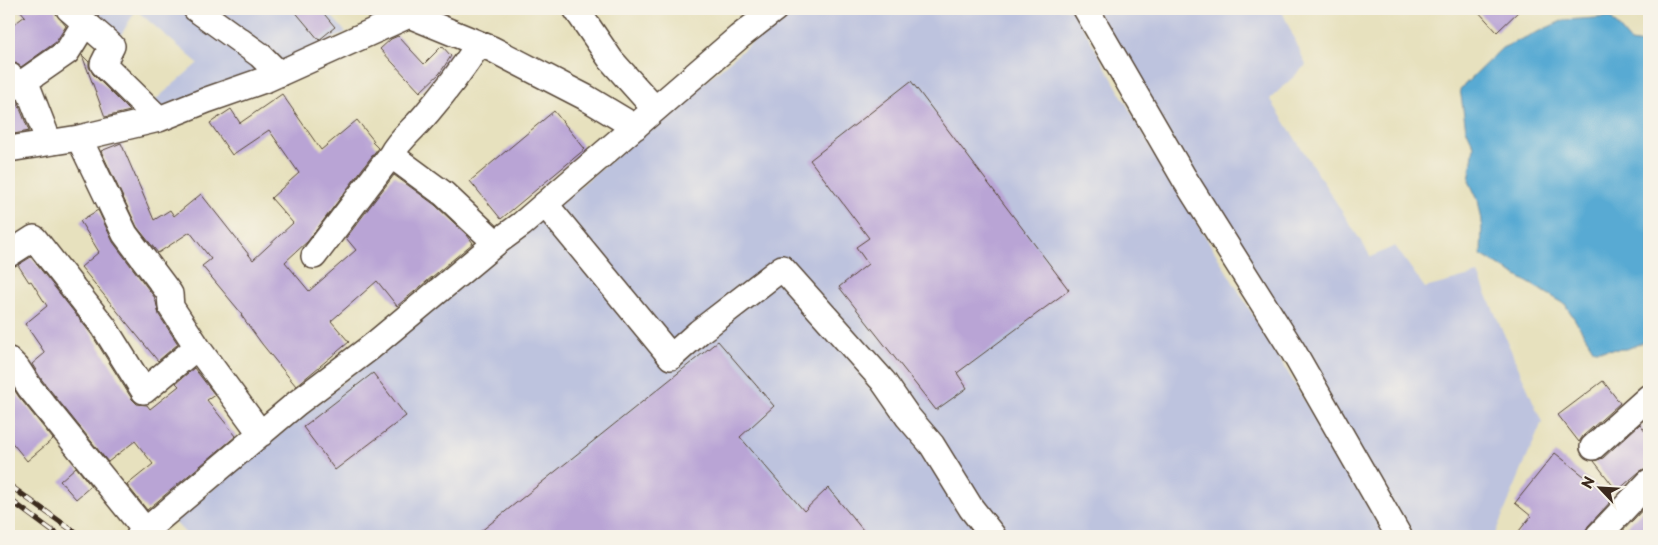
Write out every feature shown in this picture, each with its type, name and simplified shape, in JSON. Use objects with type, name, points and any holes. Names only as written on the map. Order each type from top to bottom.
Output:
[{"type":"street","points":[[196,9],[260,56],[279,74]]},
{"type":"street","points":[[576,9],[611,60],[655,109]]},
{"type":"street","points":[[9,360],[17,368],[30,388],[154,531],[297,403],[371,347],[496,242],[522,224],[774,9]]},
{"type":"street","points":[[1086,9],[1184,178],[1293,351],[1399,536]]},
{"type":"street","points":[[9,148],[79,138],[159,119],[279,74],[406,12],[479,44],[585,97],[635,127]]},
{"type":"street","points":[[14,80],[67,52],[77,16],[112,46],[103,64],[159,119]]},
{"type":"street","points":[[314,256],[403,138],[426,115],[453,82],[479,44]]},
{"type":"street","points":[[14,80],[28,88],[49,142]]},
{"type":"street","points":[[79,138],[125,234],[170,294],[171,307],[197,347],[262,434]]},
{"type":"street","points":[[391,155],[444,194],[496,242]]},
{"type":"street","points":[[545,204],[670,357],[699,332],[782,268],[883,381],[908,417],[932,445],[971,508],[993,536]]},
{"type":"street","points":[[9,254],[34,238],[104,328],[144,391],[197,347]]},
{"type":"street","points":[[1593,447],[1649,397]]},
{"type":"street","points":[[1602,535],[1649,482]]},
{"type":"shaded area","points":[[76,9],[182,9],[265,69],[157,111],[153,102],[198,63],[136,10],[115,45]]},
{"type":"shaded area","points":[[210,9],[325,9],[346,32],[281,66]]},
{"type":"shaded area","points":[[792,9],[1073,9],[1142,132],[1387,536],[188,536],[174,521],[498,255]]},
{"type":"shaded area","points":[[1094,9],[1281,9],[1306,65],[1270,99],[1371,257],[1395,246],[1425,288],[1478,274],[1542,422],[1494,536],[1408,536]]},
{"type":"water","points":[[1610,17],[1631,42],[1649,45],[1649,340],[1627,349],[1594,350],[1565,304],[1481,255],[1482,221],[1478,200],[1469,181],[1474,146],[1466,129],[1460,89],[1502,48],[1564,20]]},
{"type":"building","points":[[19,9],[55,9],[56,14],[66,26],[56,42],[21,67],[15,62],[9,62],[9,28],[25,16]]},
{"type":"building","points":[[293,9],[320,9],[335,27],[319,40]]},
{"type":"building","points":[[1476,9],[1521,9],[1497,32]]},
{"type":"building","points":[[398,36],[424,64],[442,46],[451,56],[440,73],[420,92],[380,49],[391,39]]},
{"type":"building","points":[[82,55],[89,62],[89,67],[93,74],[130,111],[105,117]]},
{"type":"building","points":[[911,81],[1069,290],[957,373],[967,388],[936,410],[839,287],[868,264],[856,247],[869,238],[810,160]]},
{"type":"building","points":[[282,94],[321,150],[357,120],[378,148],[308,241],[285,262],[309,291],[356,250],[346,238],[394,175],[435,205],[473,243],[397,306],[377,281],[331,321],[349,342],[296,386],[262,344],[242,314],[202,266],[211,259],[190,232],[158,253],[137,227],[101,151],[121,143],[154,220],[170,210],[174,216],[201,194],[253,260],[293,223],[271,198],[299,173],[269,130],[232,155],[210,123],[231,109],[240,123]]},
{"type":"building","points":[[9,96],[17,101],[29,131],[14,134],[9,122]]},
{"type":"building","points":[[554,111],[585,149],[501,219],[470,181]]},
{"type":"building","points":[[98,210],[113,242],[155,298],[159,315],[178,344],[158,361],[81,267],[99,252],[80,221]]},
{"type":"building","points":[[31,257],[92,335],[137,404],[147,405],[150,409],[179,386],[176,383],[194,368],[215,395],[207,400],[236,436],[147,510],[127,485],[153,464],[135,441],[108,462],[42,380],[32,364],[45,353],[25,324],[47,306],[18,265]]},
{"type":"building","points":[[718,341],[774,406],[740,437],[804,511],[828,488],[868,536],[475,536]]},
{"type":"building","points":[[373,373],[406,416],[335,470],[303,427]]},
{"type":"building","points":[[1603,381],[1620,403],[1583,436],[1579,442],[1558,415]]},
{"type":"building","points":[[9,382],[53,439],[27,461],[9,439]]},
{"type":"building","points":[[1640,424],[1649,436],[1649,466],[1617,491],[1594,461],[1603,458]]},
{"type":"building","points":[[1555,453],[1613,499],[1588,526],[1584,536],[1515,536],[1531,516],[1515,503]]},
{"type":"building","points":[[76,467],[91,486],[76,499],[60,481]]},
{"type":"building","points":[[1649,503],[1649,536],[1618,536]]},
{"type":"railway","points":[[9,485],[80,536]]},
{"type":"railway","points":[[9,499],[59,536]]}]
